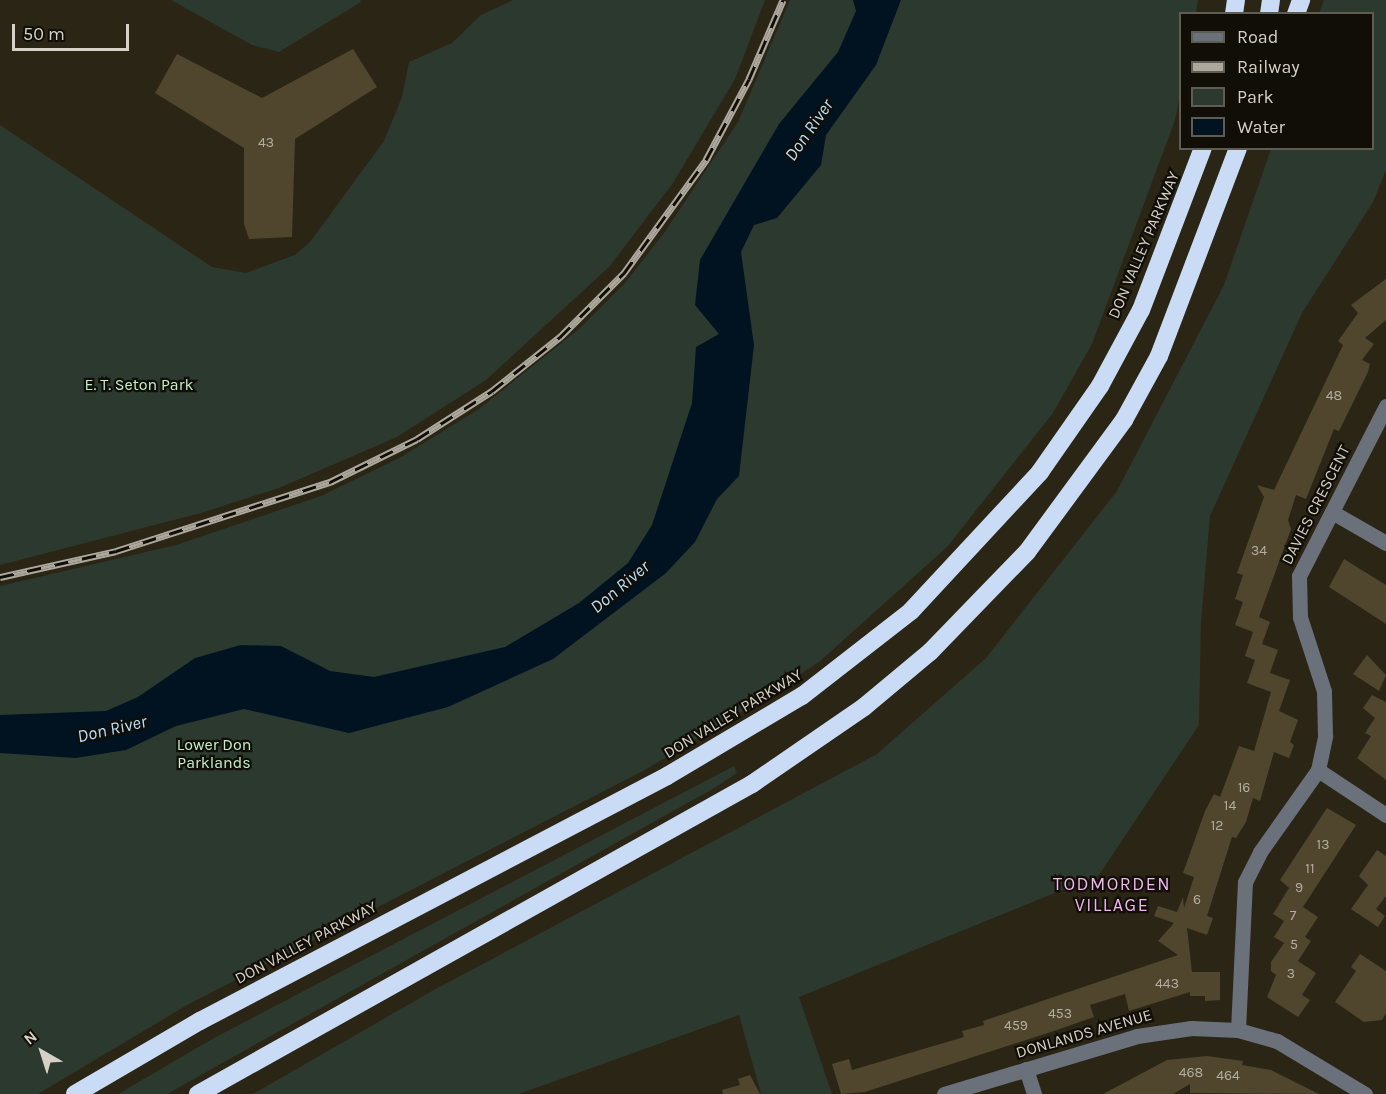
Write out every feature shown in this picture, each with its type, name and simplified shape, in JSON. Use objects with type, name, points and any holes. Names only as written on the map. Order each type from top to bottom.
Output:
[{"type":"highway","name":"DON VALLEY PARKWAY","points":[[75,1094],[200,1021],[667,776],[802,696],[911,611],[1040,472],[1100,386],[1141,310],[1202,150]]},
{"type":"highway","points":[[198,1094],[752,784],[826,735],[930,652],[1027,552],[1124,420],[1159,356],[1237,150]]},
{"type":"street","name":"DAVIES CRESCENT","points":[[1238,1030],[1245,882],[1260,852],[1317,770],[1327,712],[1300,617],[1297,588],[1303,564],[1386,406]]},
{"type":"street","points":[[1332,512],[1386,543]]},
{"type":"street","points":[[1317,770],[1386,815]]},
{"type":"street","name":"DONLANDS AVENUE","points":[[944,1094],[1164,1030],[1238,1030],[1283,1044],[1365,1094]]},
{"type":"street","points":[[1026,1069],[1034,1094]]},
{"type":"green space","points":[[171,0],[360,0],[361,2],[279,52],[252,45]]},
{"type":"green space","name":"E. T. Seton Park","points":[[513,0],[765,0],[735,79],[673,183],[609,267],[486,380],[397,437],[279,488],[201,513],[0,565],[0,125],[212,267],[246,273],[295,255],[310,242],[384,141],[402,97],[409,62],[452,43],[481,15]]},
{"type":"green space","name":"Lower Don Parklands","points":[[790,0],[1198,0],[1196,12],[1179,12],[1179,100],[1175,120],[1092,344],[1053,413],[947,547],[819,662],[734,717],[643,771],[187,1005],[38,1094],[0,1094],[0,586],[176,545],[321,496],[401,457],[479,409],[579,329],[625,283],[664,233],[738,122]]},
{"type":"green space","points":[[1324,0],[1386,0],[1386,170],[1373,202],[1302,313],[1210,516],[1201,622],[1199,725],[1099,875],[799,997],[832,1094],[761,1094],[739,1015],[519,1094],[253,1094],[432,991],[877,754],[986,658],[1117,491],[1224,285],[1271,150],[1374,150],[1374,12],[1319,12]]},
{"type":"green space","points":[[734,766],[737,773],[716,787],[167,1094],[118,1094],[214,1038]]},
{"type":"water","name":"Don River","points":[[853,0],[901,0],[876,65],[826,135],[821,165],[777,218],[754,225],[741,252],[754,345],[739,476],[717,499],[695,542],[666,573],[553,659],[448,707],[349,733],[244,709],[176,726],[126,750],[76,758],[0,753],[0,715],[106,711],[138,697],[195,658],[241,645],[281,646],[330,671],[374,677],[505,647],[579,603],[628,563],[652,525],[692,403],[696,347],[719,334],[695,305],[700,260],[779,124],[838,52],[856,11]]},
{"type":"building","points":[[353,49],[377,87],[295,139],[292,237],[249,239],[244,224],[244,148],[155,93],[177,54],[262,98]]},
{"type":"building","points":[[1386,279],[1386,320],[1365,338],[1374,344],[1362,360],[1370,364],[1368,372],[1339,431],[1334,429],[1306,499],[1296,495],[1288,520],[1291,529],[1259,617],[1270,622],[1262,644],[1278,650],[1270,673],[1290,680],[1279,711],[1298,720],[1290,742],[1294,745],[1289,758],[1274,752],[1260,801],[1253,798],[1246,822],[1236,838],[1232,837],[1207,916],[1213,918],[1207,935],[1187,928],[1192,972],[1220,972],[1220,1000],[1205,1001],[1205,996],[1190,996],[1190,992],[1129,1011],[1125,994],[1090,1005],[1094,1017],[865,1092],[841,1094],[832,1064],[849,1059],[852,1070],[964,1037],[962,1031],[984,1025],[983,1021],[1178,955],[1158,941],[1174,923],[1154,916],[1158,906],[1177,912],[1183,897],[1184,908],[1194,877],[1183,873],[1205,811],[1214,794],[1220,797],[1239,746],[1254,751],[1271,692],[1247,683],[1255,660],[1245,656],[1253,632],[1235,625],[1243,602],[1235,599],[1243,575],[1237,573],[1264,497],[1257,485],[1274,490],[1343,345],[1338,341],[1358,313],[1351,305]]},
{"type":"building","points":[[1344,559],[1386,585],[1386,624],[1329,587]]},
{"type":"building","points":[[1367,655],[1386,675],[1379,691],[1353,674]]},
{"type":"building","points":[[1372,695],[1386,702],[1386,780],[1357,758],[1371,736],[1365,733],[1375,718],[1363,708]]},
{"type":"building","points":[[1327,808],[1356,825],[1303,907],[1318,917],[1305,937],[1311,941],[1298,961],[1316,973],[1302,995],[1310,1000],[1298,1017],[1267,997],[1276,975],[1271,971],[1271,962],[1284,943],[1274,937],[1284,921],[1273,914],[1289,888],[1280,880]]},
{"type":"building","points":[[1377,850],[1386,856],[1386,896],[1376,909],[1385,916],[1378,927],[1351,909],[1368,885],[1359,876]]},
{"type":"building","points":[[1360,954],[1386,971],[1386,1013],[1382,1020],[1364,1022],[1335,1002],[1356,971],[1351,967]]},
{"type":"building","points":[[1207,1056],[1243,1061],[1242,1065],[1271,1070],[1319,1094],[1190,1093],[1190,1084],[1173,1094],[1103,1094],[1167,1060]]},
{"type":"building","points":[[750,1075],[760,1094],[723,1094],[722,1090],[740,1085],[738,1079]]},
{"type":"railway","points":[[0,577],[116,551],[330,482],[417,439],[492,391],[560,337],[624,273],[706,160],[749,79],[783,0]]},
{"type":"district","name":"TODMORDEN VILLAGE","points":[[1112,895]]}]
